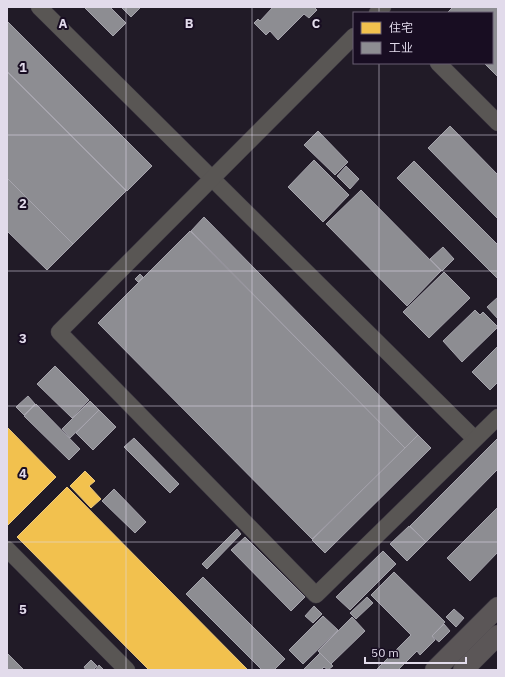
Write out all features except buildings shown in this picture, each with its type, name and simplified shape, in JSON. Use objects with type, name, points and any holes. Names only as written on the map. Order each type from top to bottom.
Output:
[{"type":"main road","points":[[435,670],[498,607]]},
{"type":"main road","points":[[463,670],[498,635]]},
{"type":"street","points":[[39,7],[213,177],[475,439]]},
{"type":"street","points":[[353,37],[59,332],[316,595],[498,417]]},
{"type":"street","points":[[439,64],[498,124]]},
{"type":"street","points":[[7,549],[127,670]]}]
